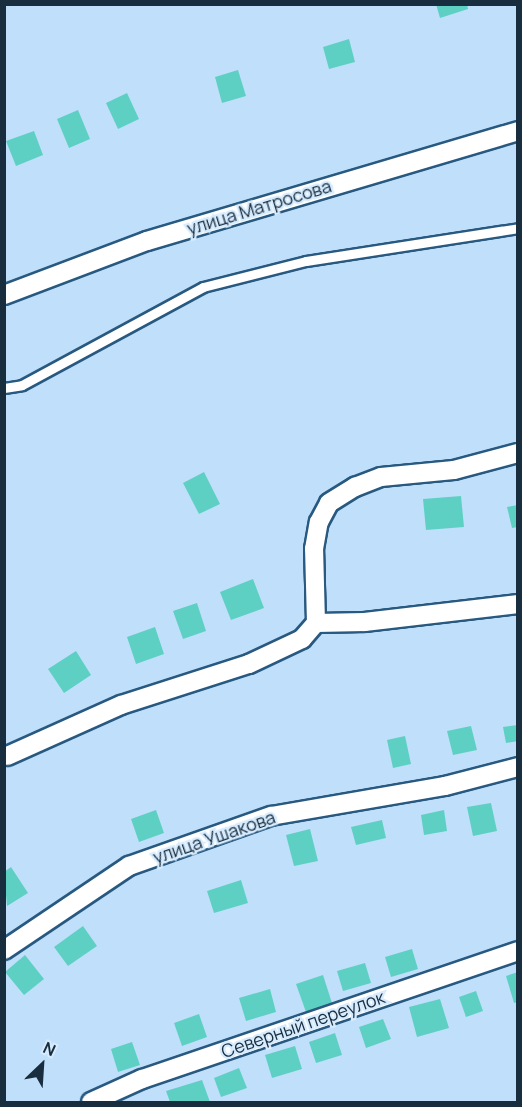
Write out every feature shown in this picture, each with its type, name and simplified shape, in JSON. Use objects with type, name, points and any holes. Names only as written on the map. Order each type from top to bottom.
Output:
[{"type":"street","name":"улица Матросова","points":[[4,295],[147,241],[518,131]]},
{"type":"street","points":[[6,756],[121,705],[249,664],[302,639],[316,623],[314,549],[319,522],[329,503],[355,487],[381,477],[454,470],[518,453]]},
{"type":"street","points":[[316,623],[365,622],[518,604]]},
{"type":"street","name":"улица Ушакова","points":[[4,950],[129,866],[271,816],[445,786],[518,767]]},
{"type":"street","name":"Северный переулок","points":[[91,1102],[142,1079],[518,951]]},
{"type":"lane","points":[[4,388],[22,385],[203,287],[306,261],[518,228]]},
{"type":"building","points":[[436,4],[467,4],[468,9],[440,18]]},
{"type":"building","points":[[349,39],[355,62],[329,69],[323,47]]},
{"type":"building","points":[[238,70],[246,96],[222,103],[215,77]]},
{"type":"building","points":[[127,93],[139,119],[118,129],[106,103]]},
{"type":"building","points":[[78,110],[90,139],[69,148],[57,119]]},
{"type":"building","points":[[34,131],[43,155],[16,166],[6,141]]},
{"type":"building","points":[[204,472],[220,504],[199,514],[183,483]]},
{"type":"building","points":[[461,496],[464,527],[426,530],[423,499]]},
{"type":"building","points":[[518,505],[518,527],[512,528],[507,507]]},
{"type":"building","points":[[253,579],[264,608],[231,620],[220,592]]},
{"type":"building","points":[[197,603],[206,631],[183,639],[173,611]]},
{"type":"building","points":[[155,627],[164,654],[136,664],[127,637]]},
{"type":"building","points":[[76,651],[91,675],[64,693],[48,669]]},
{"type":"building","points":[[518,725],[518,741],[506,743],[503,727]]},
{"type":"building","points":[[471,726],[477,750],[453,755],[447,731]]},
{"type":"building","points":[[405,736],[411,764],[393,768],[387,740]]},
{"type":"building","points":[[491,803],[497,831],[473,836],[467,807]]},
{"type":"building","points":[[156,810],[164,833],[139,842],[131,819]]},
{"type":"building","points":[[444,810],[447,831],[424,835],[421,815]]},
{"type":"building","points":[[382,820],[386,838],[356,845],[351,827]]},
{"type":"building","points":[[310,829],[318,861],[294,866],[286,835]]},
{"type":"building","points":[[11,867],[28,893],[7,906],[4,872]]},
{"type":"building","points":[[241,880],[248,903],[214,913],[207,891]]},
{"type":"building","points":[[83,926],[97,946],[68,966],[54,947]]},
{"type":"building","points":[[412,949],[418,969],[391,977],[385,957]]},
{"type":"building","points":[[25,955],[44,979],[24,995],[5,972]]},
{"type":"building","points":[[365,963],[371,983],[343,991],[337,971]]},
{"type":"building","points":[[518,972],[518,1002],[514,1003],[506,976]]},
{"type":"building","points":[[323,975],[332,1003],[306,1012],[296,984]]},
{"type":"building","points":[[270,989],[276,1012],[246,1021],[239,998]]},
{"type":"building","points":[[476,991],[483,1011],[466,1017],[459,997]]},
{"type":"building","points":[[440,999],[449,1028],[417,1037],[409,1007]]},
{"type":"building","points":[[199,1014],[207,1037],[182,1046],[174,1023]]},
{"type":"building","points":[[383,1019],[391,1039],[366,1048],[359,1027]]},
{"type":"building","points":[[335,1033],[342,1055],[316,1063],[309,1042]]},
{"type":"building","points":[[132,1042],[140,1065],[118,1072],[111,1049]]},
{"type":"building","points":[[295,1046],[302,1069],[272,1078],[265,1055]]},
{"type":"building","points":[[239,1068],[247,1088],[221,1097],[214,1078]]},
{"type":"building","points":[[202,1080],[210,1102],[170,1102],[166,1091]]}]
